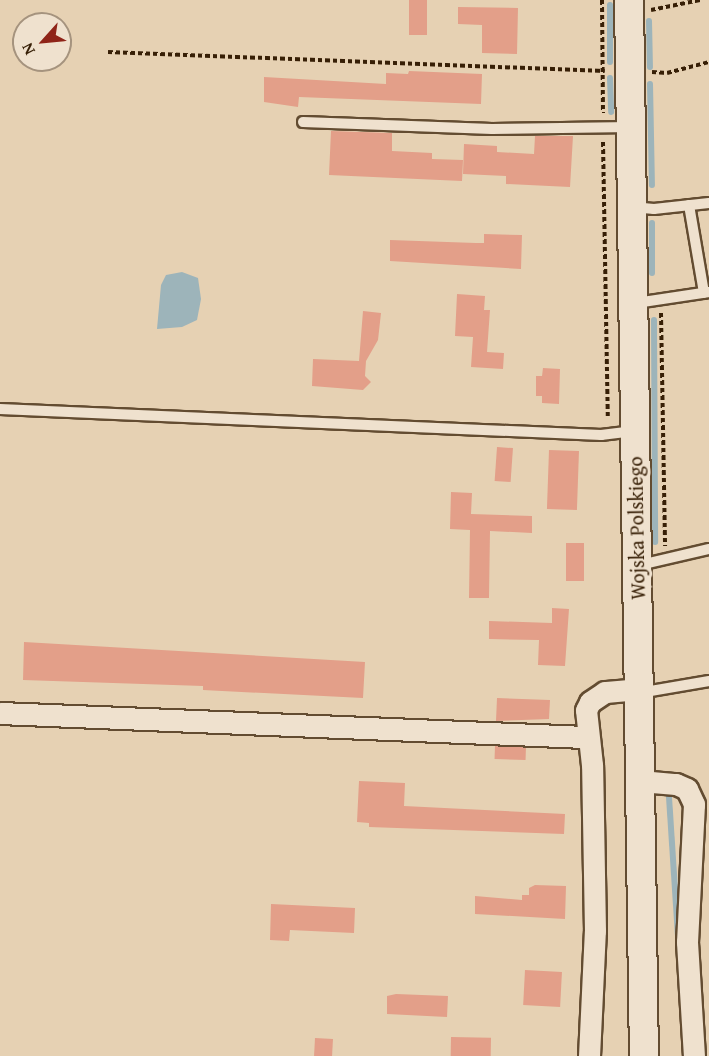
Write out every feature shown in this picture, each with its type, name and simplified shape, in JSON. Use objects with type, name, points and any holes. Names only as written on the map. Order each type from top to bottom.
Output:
[{"type":"main road","name":"Wojska Polskiego","points":[[629,4],[616,71],[617,127],[631,207],[632,303],[622,433],[637,565],[644,1056]]},
{"type":"street","points":[[589,1056],[595,931],[592,765],[586,737],[586,710],[597,696],[614,690],[639,691]]},
{"type":"street","points":[[0,713],[586,737]]},
{"type":"street","points":[[640,781],[676,784],[687,789],[694,804],[687,878],[687,942],[694,1056]]},
{"type":"lane","points":[[303,122],[492,129],[617,127]]},
{"type":"lane","points":[[631,207],[709,203]]},
{"type":"lane","points":[[632,303],[661,302],[707,292],[689,205]]},
{"type":"lane","points":[[0,409],[622,433]]},
{"type":"lane","points":[[637,565],[709,549]]},
{"type":"lane","points":[[639,691],[709,681]]},
{"type":"path","points":[[602,0],[616,71],[622,433]]},
{"type":"path","points":[[629,4],[657,10],[700,0]]},
{"type":"path","points":[[108,52],[666,73],[709,62]]},
{"type":"path","points":[[661,302],[666,559]]},
{"type":"water","points":[[182,272],[198,278],[201,299],[197,320],[182,327],[157,329],[161,285],[166,275]]},
{"type":"building","points":[[409,0],[427,0],[427,35],[409,35]]},
{"type":"building","points":[[458,7],[518,8],[517,54],[482,53],[482,25],[458,24]]},
{"type":"building","points":[[409,71],[482,74],[481,104],[299,97],[298,107],[264,102],[264,77],[386,84],[386,73],[408,74]]},
{"type":"building","points":[[331,131],[392,133],[392,151],[432,153],[432,159],[463,160],[462,181],[329,175]]},
{"type":"building","points":[[535,136],[573,136],[570,187],[506,184],[506,176],[463,174],[464,144],[497,146],[497,152],[534,154]]},
{"type":"building","points":[[484,234],[522,235],[521,269],[390,261],[390,240],[484,243]]},
{"type":"building","points":[[457,294],[485,296],[484,310],[490,310],[487,352],[504,353],[503,369],[471,367],[473,337],[455,336]]},
{"type":"building","points":[[363,311],[381,313],[378,340],[366,361],[365,376],[371,382],[363,390],[312,386],[313,359],[359,361]]},
{"type":"building","points":[[543,368],[560,369],[559,404],[542,403],[542,396],[536,396],[536,376],[542,376]]},
{"type":"building","points":[[497,447],[513,448],[511,482],[495,481]]},
{"type":"building","points":[[549,450],[579,451],[577,510],[547,509]]},
{"type":"building","points":[[451,492],[472,493],[471,514],[532,516],[532,533],[490,531],[489,598],[469,598],[470,530],[450,529]]},
{"type":"building","points":[[566,543],[584,543],[584,581],[566,581]]},
{"type":"building","points":[[552,608],[569,609],[565,666],[538,665],[539,640],[489,639],[489,621],[552,623]]},
{"type":"building","points":[[24,642],[365,662],[363,698],[203,690],[203,686],[23,680]]},
{"type":"building","points":[[497,698],[550,700],[549,719],[496,721]]},
{"type":"building","points":[[495,746],[526,747],[526,760],[495,759]]},
{"type":"building","points":[[359,781],[405,783],[404,806],[565,814],[564,834],[369,827],[369,823],[357,822]]},
{"type":"building","points":[[535,885],[566,886],[565,919],[475,914],[475,896],[522,900],[522,895],[529,895],[529,888]]},
{"type":"building","points":[[271,904],[355,908],[354,933],[290,930],[289,941],[270,940]]},
{"type":"building","points":[[525,970],[562,972],[560,1007],[523,1005]]},
{"type":"building","points":[[396,994],[448,996],[447,1017],[387,1014],[387,996]]},
{"type":"building","points":[[451,1037],[491,1038],[491,1056],[451,1056]]},
{"type":"building","points":[[315,1038],[333,1039],[332,1056],[314,1056]]},
{"type":"waterway","points":[[610,5],[610,62]]},
{"type":"waterway","points":[[649,21],[650,67]]},
{"type":"waterway","points":[[610,78],[611,112]]},
{"type":"waterway","points":[[650,84],[652,185]]},
{"type":"waterway","points":[[652,223],[652,273]]},
{"type":"waterway","points":[[654,320],[655,542]]},
{"type":"waterway","points":[[669,797],[678,936]]}]
